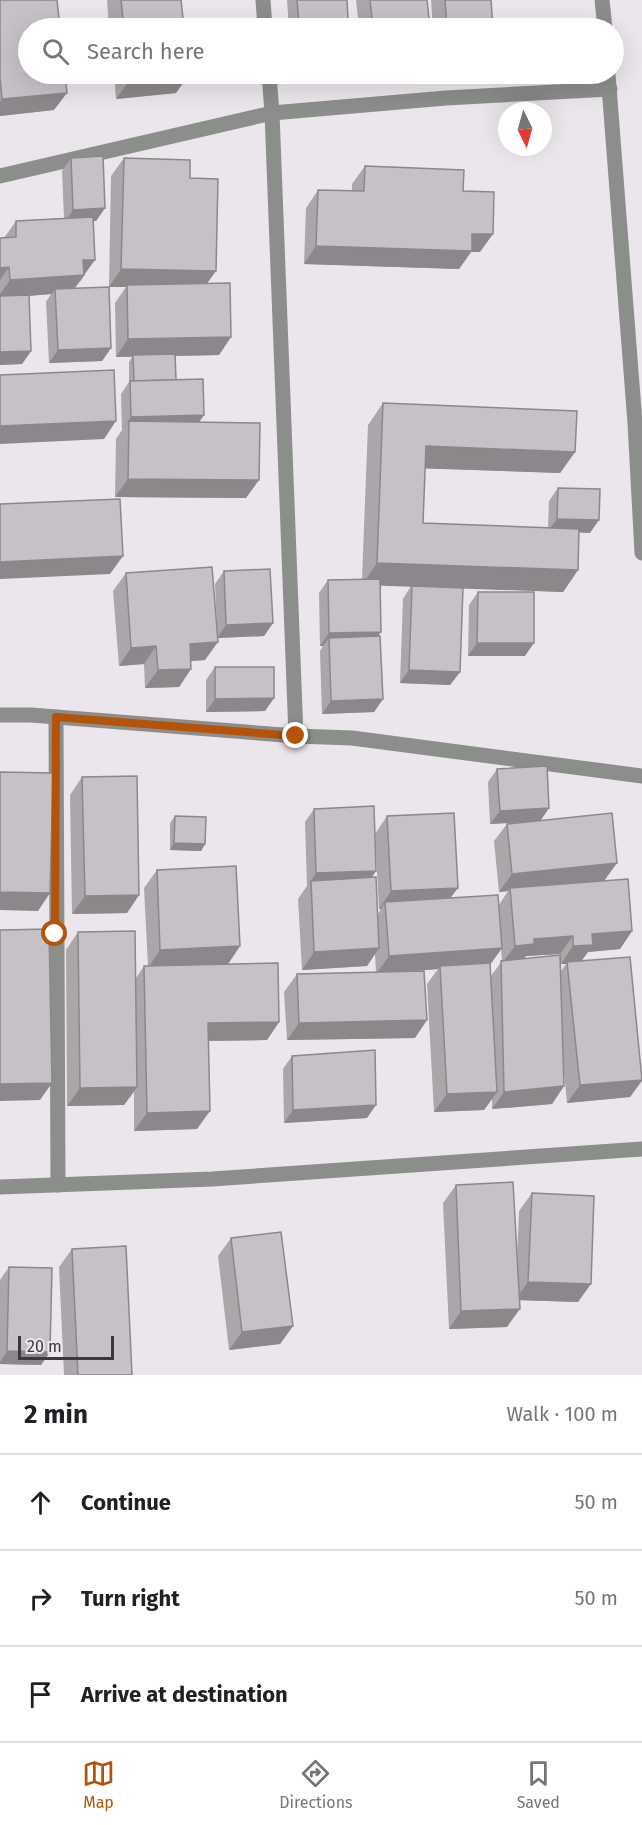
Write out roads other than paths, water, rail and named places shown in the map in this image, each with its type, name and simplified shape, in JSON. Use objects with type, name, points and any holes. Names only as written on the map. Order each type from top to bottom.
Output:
[{"type":"street","points":[[262,0],[264,18]]},
{"type":"street","points":[[602,0],[604,18]]},
{"type":"street","points":[[270,84],[296,736]]},
{"type":"street","points":[[0,176],[272,113],[580,84]]},
{"type":"street","points":[[609,84],[638,422],[642,553]]},
{"type":"street","points":[[0,715],[352,738],[642,776]]},
{"type":"street","points":[[56,717],[58,1185]]},
{"type":"street","points":[[0,1187],[212,1179],[642,1149]]}]
